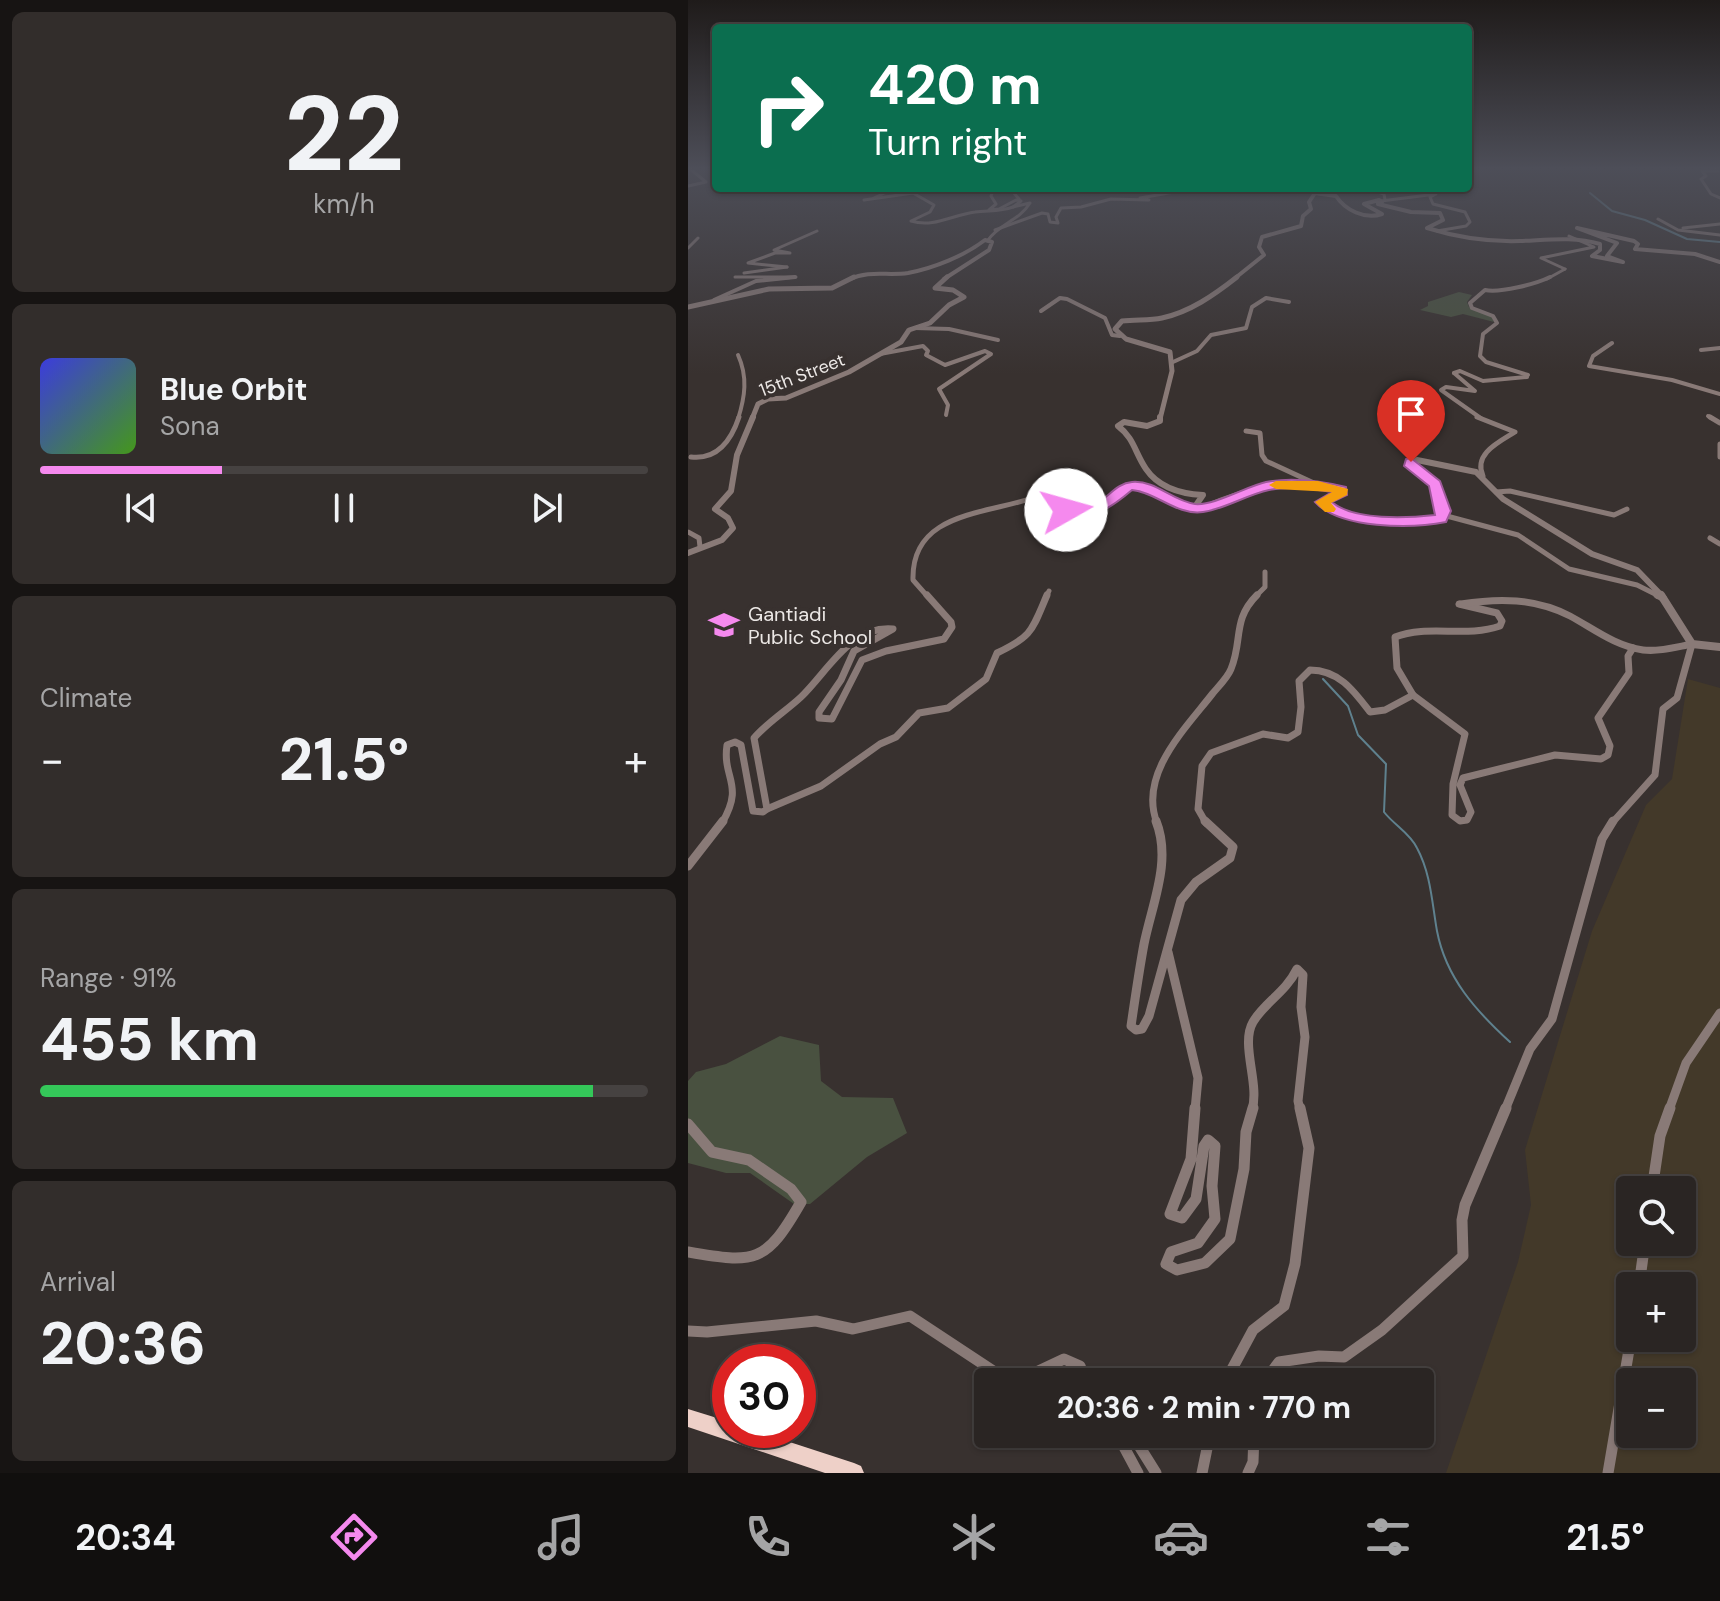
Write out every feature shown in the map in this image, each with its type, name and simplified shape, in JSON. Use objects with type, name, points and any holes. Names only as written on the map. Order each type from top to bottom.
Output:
[{"type":"highway","points":[[688,1418],[854,1473]]},
{"type":"street","points":[[714,302],[756,281],[796,277],[735,277],[787,267],[748,263],[775,253],[790,253],[774,250],[788,246],[799,237]]},
{"type":"street","points":[[688,307],[769,289],[832,288],[861,274],[896,275],[925,269],[968,253],[990,241],[992,237]]},
{"type":"street","points":[[1120,336],[1115,329],[1122,321],[1170,315],[1211,297],[1224,285],[1236,281],[1264,255],[1259,247],[1263,237]]},
{"type":"street","points":[[1481,237],[1514,241],[1561,237]]},
{"type":"street","points":[[1274,1368],[1279,1362],[1319,1356],[1344,1357],[1382,1330],[1463,1256],[1464,1237],[1459,1226],[1465,1200],[1475,1185],[1530,1049],[1552,1019],[1602,839],[1612,822],[1655,775],[1661,746],[1663,709],[1677,698],[1692,644],[1665,599],[1637,570],[1592,554],[1496,492],[1480,469],[1485,452],[1515,432],[1474,416],[1473,410],[1441,388],[1475,391],[1455,370],[1483,381],[1528,375],[1486,362],[1480,356],[1483,334],[1497,323],[1493,316],[1472,308],[1470,303],[1485,290],[1502,293],[1521,284],[1545,280],[1565,269],[1542,258],[1594,247],[1571,237]]},
{"type":"street","points":[[1572,237],[1600,244],[1598,252],[1591,255],[1623,262],[1607,256],[1617,243],[1598,237]]},
{"type":"street","points":[[1613,237],[1634,241],[1638,244],[1635,249],[1700,254],[1720,262]]},
{"type":"street","name":"15th Street","points":[[688,553],[722,540],[733,528],[728,518],[715,509],[731,491],[737,455],[760,402],[786,398],[849,372],[901,342],[913,328],[930,323],[949,305],[964,298],[956,291],[934,287],[942,278],[988,251],[990,241]]},
{"type":"street","points":[[1041,311],[1060,298],[1071,299],[1093,315],[1105,318],[1112,335],[1160,346],[1170,352],[1173,362],[1170,389],[1160,406],[1160,421],[1147,426],[1124,422],[1118,426],[1130,435],[1147,471],[1179,494],[1203,495],[1194,508]]},
{"type":"street","points":[[1173,362],[1197,351],[1203,339],[1218,331],[1248,327],[1252,307],[1266,298],[1289,302]]},
{"type":"street","points":[[913,328],[951,327],[998,340]]},
{"type":"street","points":[[1612,343],[1593,356],[1589,366],[1672,380],[1720,394]]},
{"type":"street","points":[[877,354],[923,346],[928,351],[926,355],[945,365],[985,351],[991,354],[939,389],[948,405],[946,415]]},
{"type":"street","points":[[1701,350],[1720,348]]},
{"type":"street","points":[[735,431],[747,390],[747,376],[738,355]]},
{"type":"street","points":[[691,457],[705,458],[717,452],[756,412]]},
{"type":"street","points":[[1708,416],[1720,423]]},
{"type":"street","points":[[1246,431],[1260,433],[1262,455],[1270,464],[1295,472],[1318,485]]},
{"type":"street","points":[[1720,444],[1720,457]]},
{"type":"street","points":[[1443,515],[1436,484],[1410,466],[1411,462],[1427,461],[1483,476]]},
{"type":"street","points":[[767,809],[754,738],[817,682],[839,651],[874,631],[889,627],[893,629],[854,651],[841,680],[819,712],[819,718],[825,720],[832,719],[862,660],[877,653],[944,639],[949,634],[951,622],[913,580],[913,551],[928,536],[969,513],[995,509],[1042,494],[1060,479],[1062,485],[1047,506],[1065,493],[1064,508],[1072,514],[1082,514],[1099,507],[1113,501],[1126,488],[1138,486],[1148,488],[1170,502],[1203,508],[1269,486],[1318,485],[1343,491],[1322,502],[1336,513],[1401,523],[1437,520],[1443,515]]},
{"type":"street","points":[[1496,492],[1510,491],[1614,515],[1627,509]]},
{"type":"street","points":[[1443,515],[1518,535],[1569,569],[1637,585],[1665,599]]},
{"type":"street","points":[[688,532],[699,538],[700,547]]},
{"type":"street","points":[[1710,538],[1720,544]]},
{"type":"street","points":[[1265,572],[1265,587],[1244,608],[1231,670],[1165,756],[1155,782],[1153,813],[1163,838],[1163,860],[1131,1026],[1136,1030],[1142,1029],[1149,1016],[1181,900],[1196,882],[1230,858],[1233,847],[1206,823],[1198,809],[1202,766],[1211,753],[1263,734],[1288,738],[1298,732],[1301,707],[1299,681],[1310,670],[1330,671],[1352,689],[1370,712],[1385,710],[1413,695]]},
{"type":"street","points":[[688,866],[717,832],[735,791],[725,754],[729,743],[739,743],[744,750],[753,811],[758,813],[821,786],[880,744],[896,737],[919,713],[948,708],[973,690],[992,671],[997,653],[1022,641],[1030,633],[1049,591]]},
{"type":"street","points":[[1633,648],[1628,656],[1629,673],[1598,718],[1610,746],[1608,755],[1601,759],[1555,755],[1463,778],[1460,785],[1471,812],[1467,820],[1460,821],[1452,815],[1449,800],[1454,761],[1465,734],[1413,695],[1397,668],[1395,637],[1402,632],[1463,634],[1500,626],[1502,621],[1497,613],[1459,604],[1520,599],[1557,609],[1586,628],[1633,648],[1651,650],[1692,644],[1720,647]]},
{"type":"street","points":[[1168,952],[1198,1078],[1191,1159],[1170,1214],[1182,1218],[1196,1199],[1203,1149],[1208,1140],[1215,1146],[1212,1186],[1217,1212],[1213,1225],[1200,1241],[1171,1252],[1166,1264],[1177,1270],[1205,1263],[1230,1239],[1244,1169],[1246,1132],[1256,1097],[1249,1042],[1252,1023],[1289,985],[1297,969],[1303,975],[1301,1007],[1305,1037],[1298,1101],[1309,1148],[1295,1264],[1284,1306],[1253,1330],[1233,1368]]},
{"type":"street","points":[[1654,1176],[1660,1136],[1686,1063],[1720,1013]]},
{"type":"street","points":[[688,1124],[704,1149],[719,1157],[749,1160],[756,1168],[795,1190],[801,1202],[771,1249],[747,1262],[688,1252]]},
{"type":"street","points":[[688,1331],[707,1332],[816,1321],[853,1329],[910,1316],[989,1368]]},
{"type":"street","points":[[1608,1473],[1629,1352]]},
{"type":"street","points":[[1045,1368],[1064,1359],[1081,1368]]},
{"type":"street","points":[[1125,1448],[1138,1473]]},
{"type":"street","points":[[1140,1448],[1156,1473]]},
{"type":"street","points":[[1202,1473],[1207,1448]]},
{"type":"street","points":[[1248,1473],[1253,1462],[1254,1448]]},
{"type":"shaded area","points":[[1688,679],[1720,688],[1720,1473],[1446,1473],[1518,1262],[1531,1205],[1525,1150],[1592,931],[1646,805],[1672,779]]},
{"type":"green space","points":[[1459,292],[1472,295],[1467,302],[1469,307],[1492,317],[1494,322],[1463,314],[1451,317],[1420,310],[1428,306],[1428,302]]},
{"type":"green space","points":[[780,1036],[819,1045],[821,1081],[842,1097],[893,1098],[907,1133],[867,1157],[810,1204],[794,1204],[750,1173],[726,1173],[688,1163],[688,1081],[696,1072],[726,1064]]},
{"type":"waterway","points":[[1682,237],[1720,242]]},
{"type":"waterway","points":[[1323,679],[1348,706],[1358,735],[1386,764],[1384,812],[1410,838],[1422,858],[1447,964],[1474,1006],[1510,1042]]},
{"type":"slow traffic","points":[[1276,485],[1318,485],[1342,489],[1342,492],[1328,496],[1322,502],[1329,509]]},
{"type":"place","name":"Gantiadi Public School","points":[[724,625]]},
{"type":"route","points":[[1066,510],[1072,514],[1082,514],[1113,501],[1132,486],[1148,488],[1170,502],[1200,509],[1240,493],[1269,486],[1304,484],[1342,489],[1342,492],[1328,496],[1322,502],[1336,513],[1401,523],[1441,519],[1444,511],[1436,484],[1410,466],[1411,462]]}]
